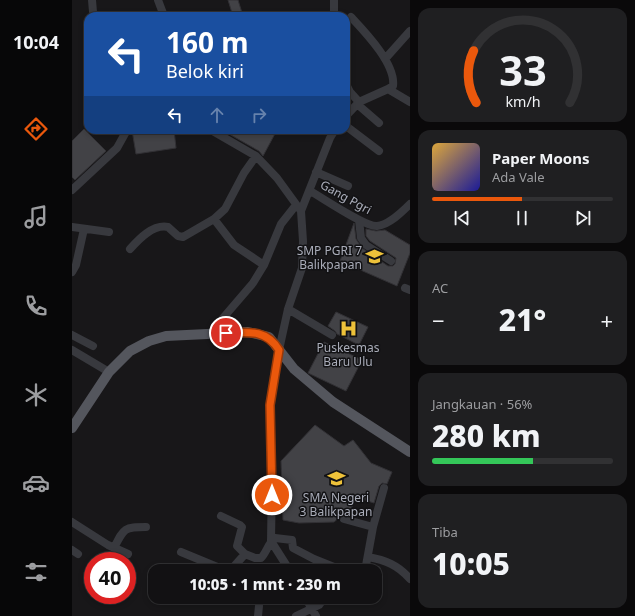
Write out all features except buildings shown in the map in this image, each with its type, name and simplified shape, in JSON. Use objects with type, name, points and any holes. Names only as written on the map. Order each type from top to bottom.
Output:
[{"type":"main road","points":[[72,428],[109,372],[130,351],[149,341],[166,336],[248,332],[269,337],[294,369],[333,402],[410,452]]},
{"type":"street","points":[[92,0],[93,12]]},
{"type":"street","points":[[158,0],[162,12]]},
{"type":"street","points":[[334,0],[334,12]]},
{"type":"street","points":[[350,112],[358,103],[393,86],[394,81],[385,59],[371,37],[351,17]]},
{"type":"street","points":[[385,59],[410,31]]},
{"type":"street","points":[[388,89],[410,102]]},
{"type":"street","points":[[350,92],[358,103],[379,123]]},
{"type":"street","points":[[350,129],[379,151]]},
{"type":"street","points":[[72,190],[117,148],[125,134]]},
{"type":"street","points":[[218,134],[256,156],[277,178],[298,208],[303,241],[302,268],[288,309],[279,350],[270,405],[272,541],[266,553],[261,558],[255,558],[245,554],[237,546],[242,527],[221,516]]},
{"type":"street","points":[[215,333],[223,318],[244,296],[264,264],[281,224],[298,208],[310,191],[316,172],[333,134]]},
{"type":"street","points":[[130,248],[145,234],[161,226],[168,226],[180,238],[214,219],[225,209],[244,173],[256,156]]},
{"type":"street","points":[[316,172],[348,186]]},
{"type":"street","name":"Gang Pgri","points":[[310,191],[359,220],[375,226],[382,225],[392,220],[409,206]]},
{"type":"street","points":[[214,219],[234,245],[264,264]]},
{"type":"street","points":[[359,220],[363,241],[366,245],[391,261]]},
{"type":"street","points":[[72,227],[109,232]]},
{"type":"street","points":[[72,272],[76,265],[84,229]]},
{"type":"street","points":[[288,309],[332,335]]},
{"type":"street","points":[[72,335],[93,346]]},
{"type":"street","points":[[72,350],[109,372]]},
{"type":"street","points":[[366,564],[373,528],[384,488]]},
{"type":"street","points":[[344,519],[373,528]]},
{"type":"street","points":[[72,522],[114,548],[123,552]]},
{"type":"street","points":[[114,548],[122,533],[129,527],[146,527]]},
{"type":"street","points":[[272,541],[275,538],[292,540],[293,548],[322,564]]},
{"type":"street","points":[[272,541],[286,564]]},
{"type":"street","points":[[181,552],[209,563]]},
{"type":"street","points":[[235,564],[245,554]]},
{"type":"street","points":[[368,557],[382,559],[396,566],[410,579]]},
{"type":"street","points":[[309,604],[316,616]]},
{"type":"street","points":[[296,616],[319,604]]},
{"type":"street","points":[[258,616],[259,606]]},
{"type":"place","name":"SMP PGRI 7 Balikpapan","points":[[375,257]]},
{"type":"place","name":"Puskesmas Baru Ulu","points":[[348,328]]},
{"type":"place","name":"SMA Negeri 3 Balikpapan","points":[[336,478]]},
{"type":"route","points":[[226,333],[248,332],[260,334],[269,337],[279,350],[270,405],[272,495]]}]
